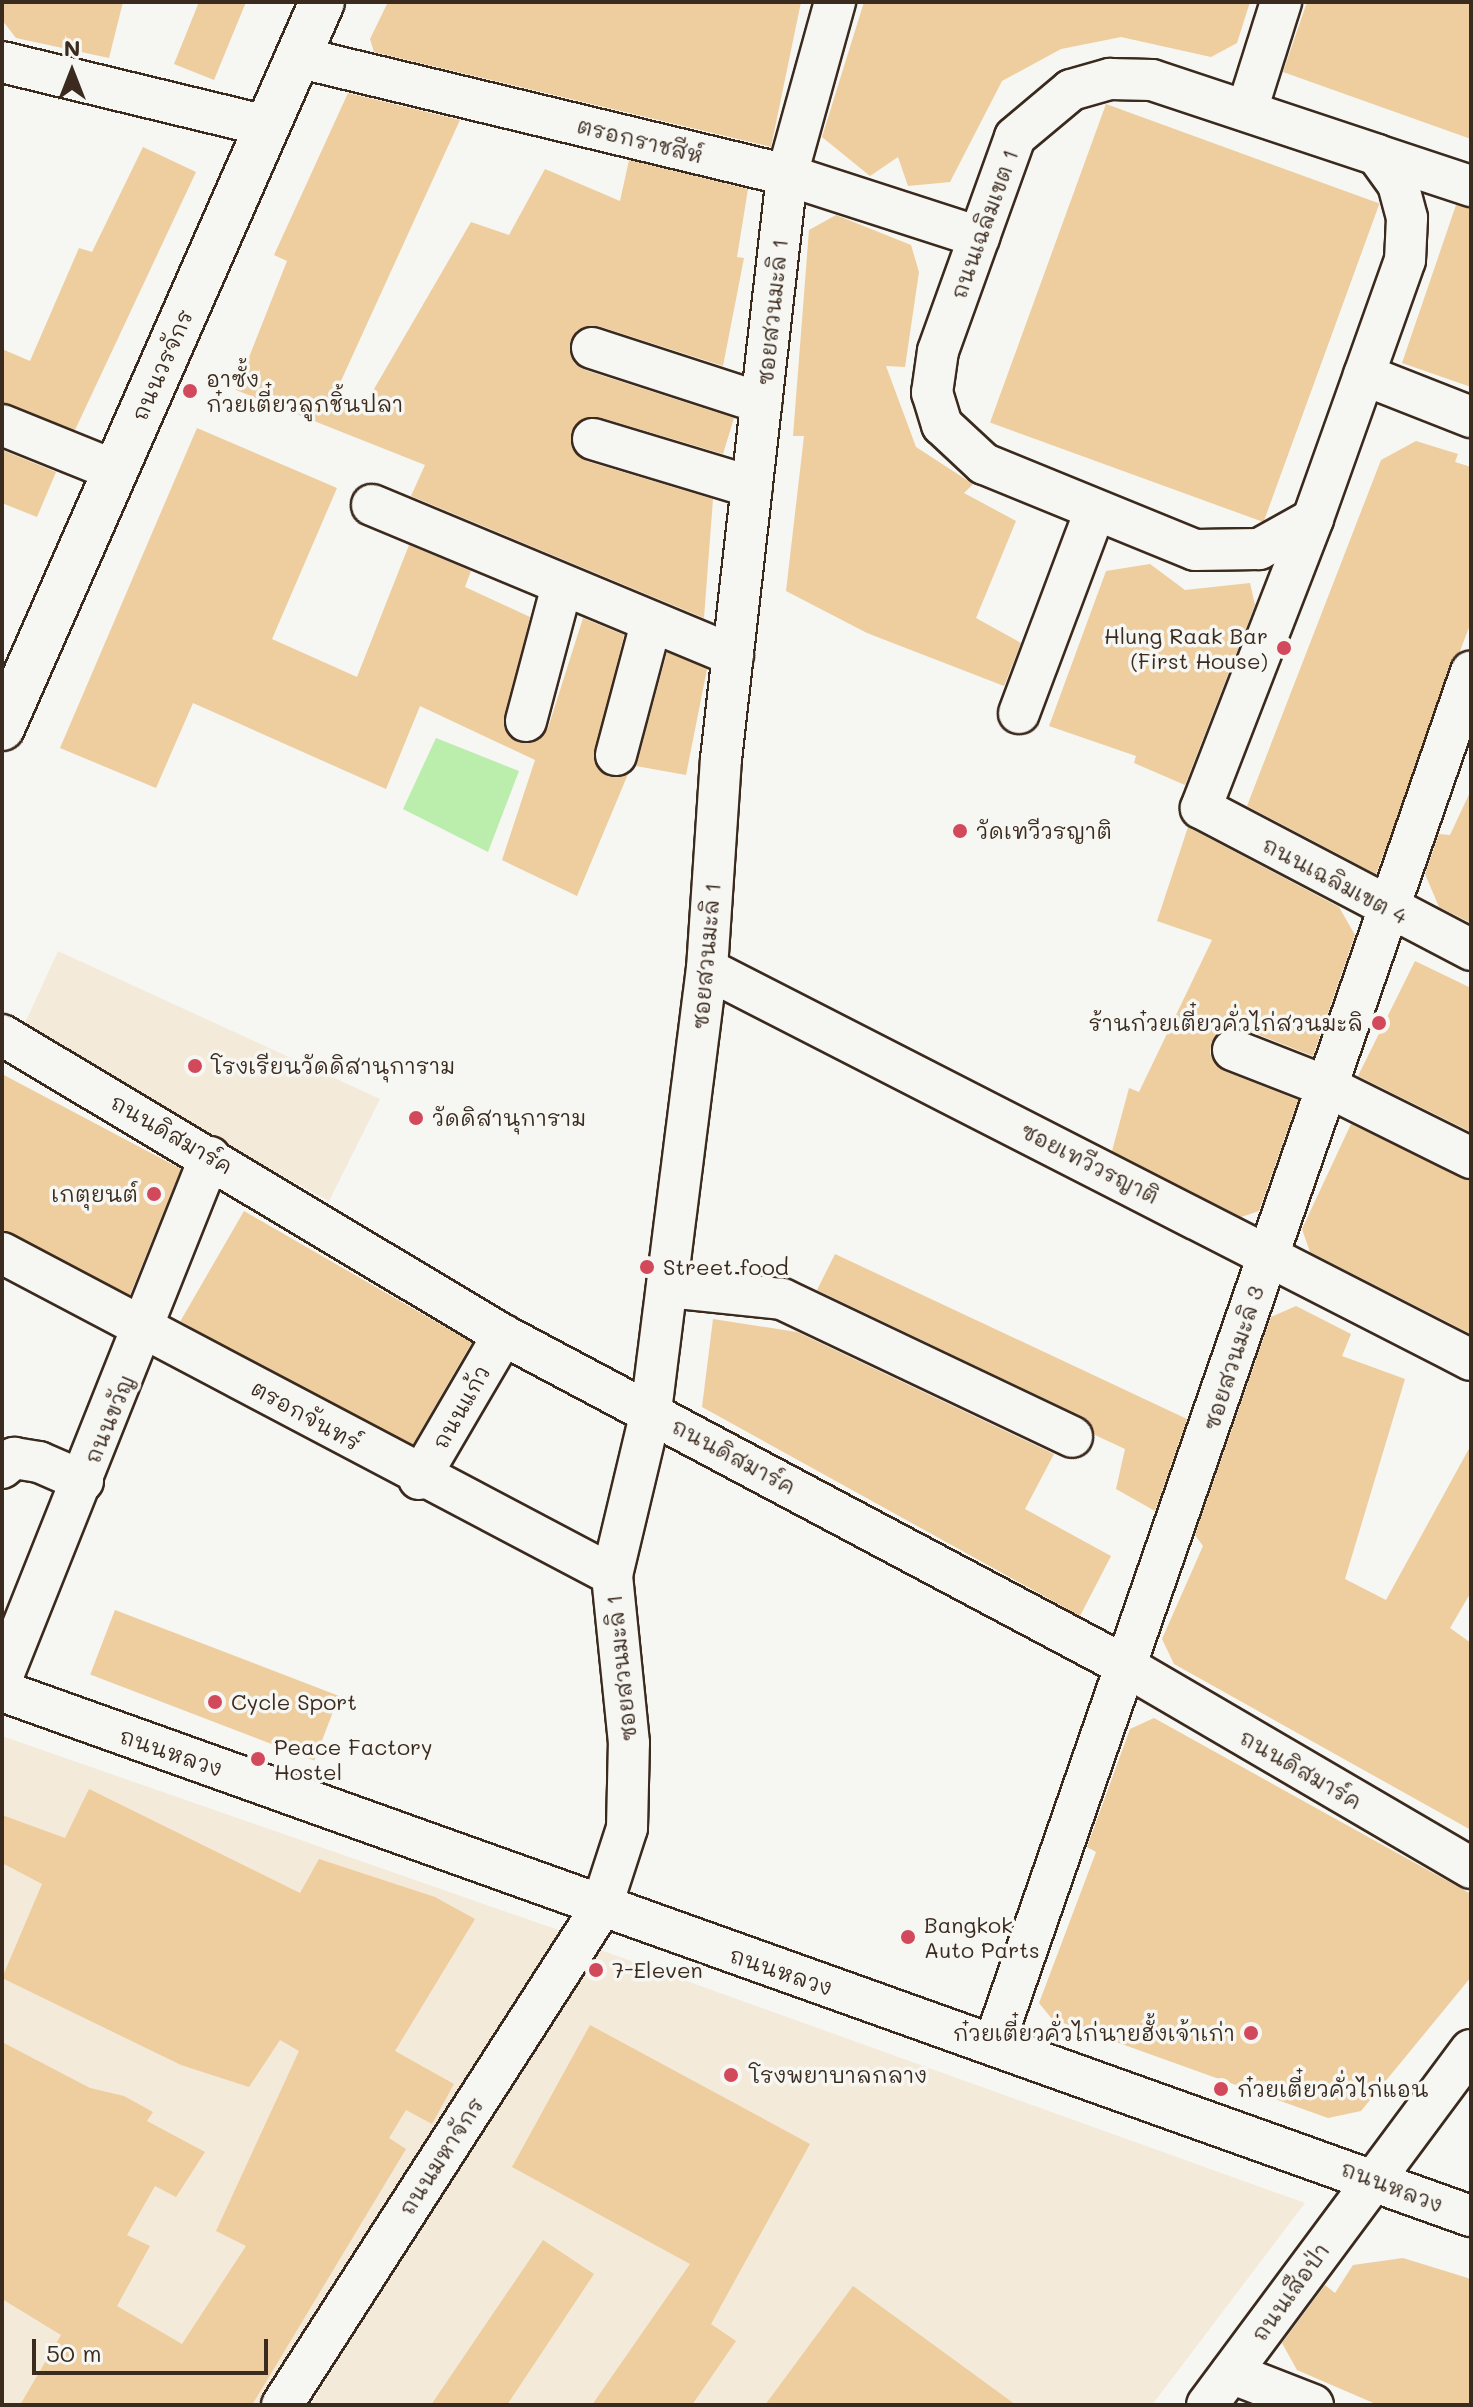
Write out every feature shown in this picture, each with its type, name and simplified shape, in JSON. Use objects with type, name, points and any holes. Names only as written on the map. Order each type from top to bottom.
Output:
[{"type":"main road","name":"ถนนวรจักร","points":[[2,728],[322,2]]},
{"type":"street","name":"ซอยสวนมะลิ 1","points":[[601,1908],[627,1828],[629,1765],[612,1575],[651,1411],[707,969],[733,655],[787,175],[835,2]]},
{"type":"street","points":[[1247,110],[1281,2]]},
{"type":"street","name":"ตรอกราชสีห์","points":[[297,57],[787,175],[979,237]]},
{"type":"street","points":[[2,62],[266,126]]},
{"type":"street","name":"ถนนเฉลิมเขต 1","points":[[1313,519],[1259,549],[1225,554],[1095,511],[984,464],[942,425],[932,393],[938,351],[1015,137],[1071,90],[1110,79],[1152,80],[1471,186]]},
{"type":"street","points":[[1313,519],[1405,260],[1401,195],[1377,155]]},
{"type":"street","points":[[592,348],[761,403]]},
{"type":"street","points":[[1364,375],[1471,417]]},
{"type":"street","points":[[2,425],[116,471]]},
{"type":"street","points":[[593,439],[752,487]]},
{"type":"street","points":[[372,505],[733,655]]},
{"type":"street","points":[[1019,713],[1095,511]]},
{"type":"street","name":"ถนนเฉลิมเขต 4","points":[[1313,519],[1201,808],[1471,950]]},
{"type":"street","points":[[526,721],[562,586]]},
{"type":"street","points":[[616,755],[651,623]]},
{"type":"street","name":"ซอยสวนมะลิ 3","points":[[994,2044],[1471,672]]},
{"type":"street","name":"ซอยเทวีวรญาติ","points":[[707,969],[1471,1360]]},
{"type":"street","name":"ถนนดิสมาร์ค","points":[[2,1035],[503,1335],[1124,1665],[1471,1868]]},
{"type":"street","points":[[1233,1050],[1328,1087],[1471,1158]]},
{"type":"street","name":"ถนนขวัญ","points":[[2,1678],[148,1327],[210,1157]]},
{"type":"street","name":"ตรอกจันทร์","points":[[2,1253],[148,1327],[419,1479],[612,1575]]},
{"type":"street","points":[[667,1287],[782,1299],[1072,1437]]},
{"type":"street","name":"ถนนแก้ว","points":[[419,1479],[503,1335]]},
{"type":"street","points":[[2,1468],[14,1458],[39,1462],[83,1481]]},
{"type":"street","name":"ถนนหลวง","points":[[2,1691],[601,1908],[1373,2178],[1471,2216]]},
{"type":"street","name":"ถนนมหาจักร","points":[[282,2405],[601,1908]]},
{"type":"street","name":"ถนนเสือป่า","points":[[1207,2405],[1471,2050]]},
{"type":"street","points":[[1231,2373],[1313,2405]]},
{"type":"shaded area","name":"โรงเรียนวัดดิสานุการาม","points":[[58,951],[380,1099],[329,1201],[20,1034]]},
{"type":"shaded area","points":[[2,1736],[567,1933],[279,2405],[2,2405]]},
{"type":"shaded area","name":"โรงพยาบาลกลาง","points":[[592,1947],[1305,2203],[1152,2405],[310,2405]]},
{"type":"green space","points":[[436,738],[519,771],[488,852],[403,809]]},
{"type":"building","points":[[2,2],[123,2],[109,58],[16,38],[2,20]]},
{"type":"building","points":[[199,2],[246,2],[214,80],[174,64]]},
{"type":"building","points":[[388,2],[801,2],[771,147],[374,52],[370,39]]},
{"type":"building","points":[[864,2],[1250,2],[1237,43],[1211,57],[1121,37],[1061,49],[1002,81],[950,182],[908,186],[898,157],[870,176],[822,137]]},
{"type":"building","points":[[1307,2],[1471,2],[1471,139],[1283,72]]},
{"type":"building","points":[[348,93],[460,120],[335,394],[363,408],[471,222],[509,235],[545,169],[620,201],[629,160],[748,189],[737,257],[744,258],[723,366],[598,326],[577,330],[570,342],[574,363],[585,370],[734,418],[723,454],[599,417],[578,422],[571,433],[586,461],[713,499],[704,618],[411,496],[425,465],[236,390],[287,261],[274,255]]},
{"type":"building","points":[[1106,104],[1379,204],[1264,522],[990,423]]},
{"type":"building","points":[[143,147],[196,172],[75,430],[2,403],[2,349],[30,361],[79,248],[92,252]]},
{"type":"building","points":[[1456,205],[1471,208],[1471,387],[1402,363]]},
{"type":"building","points":[[836,215],[911,245],[919,272],[905,367],[886,366],[916,447],[973,484],[964,493],[1016,521],[976,618],[1021,643],[1004,686],[867,633],[786,591],[804,436],[793,436],[809,230]]},
{"type":"building","points":[[197,428],[337,488],[272,639],[357,677],[409,545],[471,571],[465,587],[530,617],[504,726],[510,738],[531,743],[548,728],[583,618],[624,635],[594,760],[609,777],[628,774],[577,896],[502,860],[535,760],[420,706],[386,789],[193,703],[156,788],[60,748]]},
{"type":"building","points":[[1416,441],[1458,454],[1455,462],[1471,467],[1471,622],[1376,874],[1247,806],[1381,460]]},
{"type":"building","points":[[2,450],[56,472],[37,517],[2,503]]},
{"type":"building","points":[[1150,564],[1185,590],[1250,583],[1255,605],[1185,785],[1134,763],[1136,756],[1049,726],[1106,571]]},
{"type":"building","points":[[667,652],[707,669],[686,775],[636,766]]},
{"type":"building","points":[[1471,790],[1471,923],[1439,907],[1425,874],[1439,834],[1450,835]]},
{"type":"building","points":[[1188,827],[1339,907],[1355,935],[1313,1056],[1241,1028],[1212,1041],[1210,1054],[1224,1071],[1298,1100],[1259,1211],[1241,1217],[1112,1151],[1129,1088],[1139,1092],[1212,940],[1157,921]]},
{"type":"building","points":[[1415,961],[1471,988],[1471,1132],[1358,1076]]},
{"type":"building","points":[[2,1074],[181,1169],[130,1295],[2,1230]]},
{"type":"building","points":[[1351,1124],[1471,1181],[1471,1334],[1310,1252],[1302,1229]]},
{"type":"building","points":[[244,1211],[472,1342],[408,1452],[180,1321]]},
{"type":"building","points":[[835,1254],[1187,1419],[1155,1511],[1116,1489],[1125,1449],[1095,1435],[1083,1417],[817,1290]]},
{"type":"building","points":[[1296,1306],[1351,1334],[1342,1356],[1405,1379],[1345,1579],[1386,1600],[1471,1445],[1471,1592],[1450,1628],[1471,1643],[1471,1830],[1174,1664],[1162,1639],[1203,1546],[1195,1535],[1271,1317]]},
{"type":"building","points":[[713,1319],[797,1332],[1054,1454],[1025,1509],[1111,1556],[1080,1616],[702,1407]]},
{"type":"building","points":[[115,1610],[339,1696],[314,1760],[90,1674]]},
{"type":"building","points":[[1154,1718],[1471,1894],[1471,1977],[1361,2111],[1328,2118],[1052,2019],[1039,2003],[1096,1852],[1087,1847],[1130,1729]]},
{"type":"building","points":[[89,1789],[300,1893],[319,1859],[435,1897],[475,1919],[395,2051],[454,2084],[432,2124],[406,2110],[389,2138],[406,2149],[252,2405],[20,2405],[61,2335],[2,2299],[2,2042],[90,2088],[124,2096],[153,2112],[147,2121],[205,2152],[176,2197],[155,2186],[127,2235],[150,2246],[117,2306],[182,2344],[246,2246],[216,2231],[299,2051],[280,2040],[249,2087],[181,2065],[2,1978],[42,1884],[2,1863],[2,1815],[65,1838]]},
{"type":"building","points":[[590,2025],[810,2144],[711,2324],[736,2341],[692,2405],[592,2405],[690,2264],[512,2167]]},
{"type":"building","points":[[543,2240],[594,2274],[507,2405],[431,2405]]},
{"type":"building","points":[[1403,2258],[1471,2279],[1471,2405],[1378,2405],[1297,2370],[1282,2343],[1325,2285],[1335,2293],[1353,2265]]},
{"type":"building","points":[[853,2286],[1016,2405],[765,2405]]},
{"type":"place","name":"อาซั้ง ก๋วยเตี๋ยวลูกชิ้นปลา","points":[[190,391]]},
{"type":"place","name":"Hlung Raak Bar (First House)","points":[[1284,648]]},
{"type":"place","name":"วัดเทวีวรญาติ","points":[[960,831]]},
{"type":"place","name":"ร้านก๋วยเตี๋ยวคั่วไก่สวนมะลิ","points":[[1379,1023]]},
{"type":"place","name":"โรงเรียนวัดดิสานุการาม","points":[[195,1066]]},
{"type":"place","name":"วัดดิสานุการาม","points":[[416,1118]]},
{"type":"place","name":"เกตุยนต์","points":[[154,1194]]},
{"type":"place","name":"Street food","points":[[647,1267]]},
{"type":"place","name":"Cycle Sport","points":[[215,1702]]},
{"type":"place","name":"Peace Factory Hostel","points":[[258,1759]]},
{"type":"place","name":"Bangkok Auto Parts","points":[[908,1937]]},
{"type":"place","name":"7-Eleven","points":[[596,1970]]},
{"type":"place","name":"ก๋วยเตี๋ยวคั่วไก่นายฮั้งเจ้าเก่า","points":[[1251,2033]]},
{"type":"place","name":"โรงพยาบาลกลาง","points":[[731,2075]]},
{"type":"place","name":"ก๋วยเตี๋ยวคั่วไก่แอน","points":[[1221,2089]]}]
